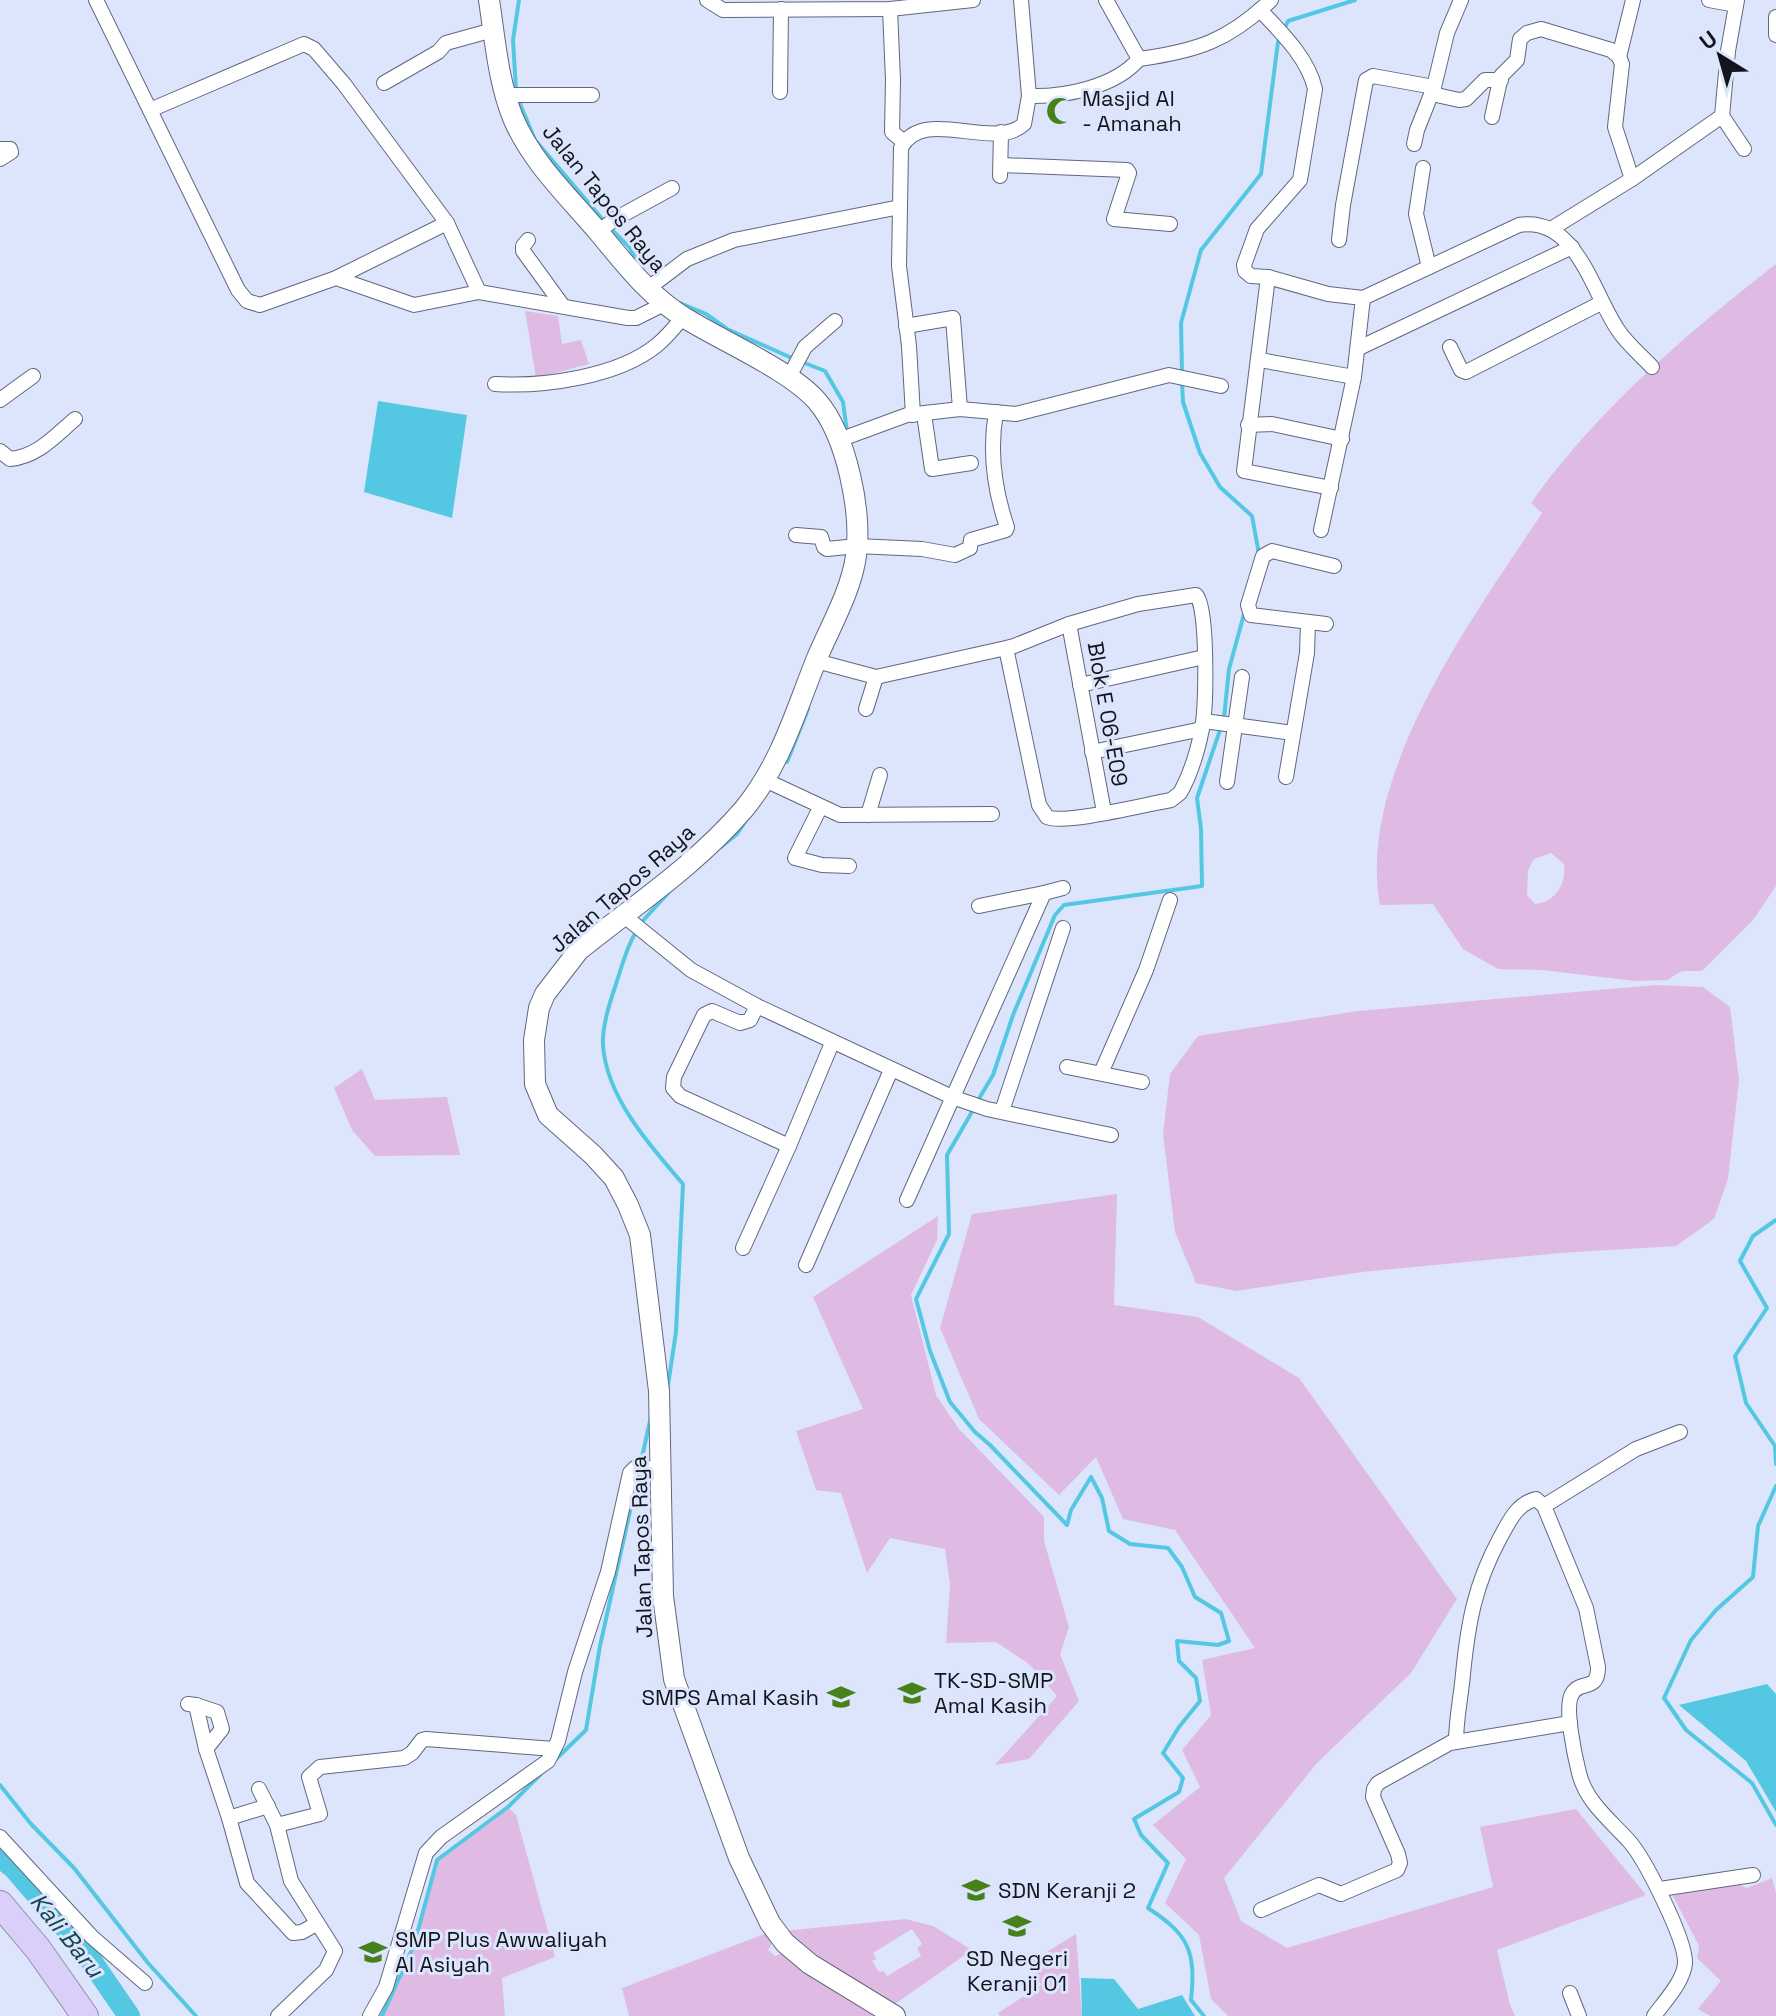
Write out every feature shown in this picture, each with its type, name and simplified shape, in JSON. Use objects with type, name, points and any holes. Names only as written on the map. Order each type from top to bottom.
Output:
[{"type":"highway","points":[[0,1904],[38,1949],[85,2016]]},
{"type":"highway","points":[[0,1923],[71,2016]]},
{"type":"main road","name":"Jalan Tapos Raya","points":[[489,0],[493,30],[513,95],[514,121],[538,161],[605,226],[646,290],[683,317],[792,371],[829,417],[842,439],[864,547],[821,662],[789,733],[772,784],[627,920],[579,950],[545,994],[539,1008],[534,1040],[535,1084],[548,1115],[614,1178],[640,1235],[659,1400],[648,1469],[674,1679],[744,1870],[770,1923],[785,1943],[810,1964],[895,2016]]},
{"type":"street","points":[[96,0],[238,290],[247,301],[260,305],[336,278],[447,223]]},
{"type":"street","points":[[707,0],[723,10],[863,4],[890,9],[973,0]]},
{"type":"street","points":[[971,463],[932,469],[919,414],[899,266],[901,153],[910,135],[924,130],[1001,132],[1016,130],[1024,124],[1029,96],[1021,0]]},
{"type":"street","points":[[1106,0],[1139,59]]},
{"type":"street","points":[[1414,144],[1433,90],[1447,33],[1461,0]]},
{"type":"street","points":[[1632,179],[1615,127],[1623,71],[1619,57],[1633,0]]},
{"type":"street","points":[[1709,0],[1736,2],[1722,116],[1744,149]]},
{"type":"street","points":[[1029,96],[1103,84],[1132,67],[1139,59],[1201,48],[1222,38],[1265,5],[1275,25],[1311,75],[1315,89],[1300,180],[1257,229],[1244,265],[1245,271],[1251,276],[1268,277],[1328,294],[1363,298],[1519,225],[1538,225],[1551,229],[1572,247],[1620,333],[1652,367]]},
{"type":"street","points":[[780,92],[781,9]]},
{"type":"street","points":[[890,9],[892,132],[904,142]]},
{"type":"street","points":[[1776,17],[1776,35]]},
{"type":"street","points":[[1492,117],[1504,72],[1517,60],[1520,39],[1527,33],[1541,29],[1611,50],[1619,57]]},
{"type":"street","points":[[384,83],[438,52],[446,43],[493,30]]},
{"type":"street","points":[[150,110],[304,44],[314,49],[344,84],[447,223],[479,292]]},
{"type":"street","points":[[1339,240],[1366,80],[1373,76],[1433,90],[1459,100],[1466,99],[1485,80],[1501,80]]},
{"type":"street","points":[[513,95],[592,95]]},
{"type":"street","points":[[1551,229],[1632,179],[1722,116]]},
{"type":"street","points":[[1001,132],[1001,170],[1127,170],[1129,173],[1114,219],[1170,224]]},
{"type":"street","points":[[0,149],[7,148],[11,152],[0,159]]},
{"type":"street","points":[[1423,168],[1416,214],[1429,267]]},
{"type":"street","points":[[605,226],[672,188]]},
{"type":"street","points":[[646,290],[687,259],[734,240],[900,207]]},
{"type":"street","points":[[528,240],[523,251],[563,306]]},
{"type":"street","points":[[1359,348],[1572,247]]},
{"type":"street","points":[[1268,277],[1244,471],[1331,488]]},
{"type":"street","points":[[336,278],[414,305],[479,292],[636,318],[664,304]]},
{"type":"street","points":[[1321,530],[1354,377],[1363,298]]},
{"type":"street","points":[[1450,347],[1461,370],[1466,372],[1601,303]]},
{"type":"street","points":[[495,384],[549,384],[617,365],[657,345],[683,317]]},
{"type":"street","points":[[906,326],[953,318],[960,409]]},
{"type":"street","points":[[792,371],[802,351],[835,321]]},
{"type":"street","points":[[1260,360],[1354,377]]},
{"type":"street","points":[[842,439],[919,414],[960,409],[1016,414],[1169,375],[1221,386]]},
{"type":"street","points":[[0,400],[33,376]]},
{"type":"street","points":[[796,535],[821,537],[825,549],[922,549],[955,555],[970,548],[971,540],[976,537],[1006,530],[994,479],[992,434],[996,412]]},
{"type":"street","points":[[0,451],[10,459],[22,458],[38,451],[75,419]]},
{"type":"street","points":[[1248,425],[1272,424],[1342,439]]},
{"type":"street","points":[[1326,624],[1257,616],[1249,611],[1250,595],[1263,556],[1272,551],[1334,566]]},
{"type":"street","points":[[821,662],[876,677],[1006,648],[1069,624],[1138,604],[1194,594],[1202,600],[1204,657],[1227,782]]},
{"type":"street","points":[[1286,777],[1307,653],[1308,623]]},
{"type":"street","name":"Blok E 06-E09","points":[[1069,624],[1104,812]]},
{"type":"street","points":[[1006,648],[1039,805],[1043,814],[1055,820],[1175,797],[1242,677]]},
{"type":"street","points":[[1080,685],[1204,657]]},
{"type":"street","points":[[866,709],[876,677]]},
{"type":"street","points":[[1092,752],[1215,724],[1293,733]]},
{"type":"street","points":[[868,815],[880,775]]},
{"type":"street","points":[[772,784],[840,815],[992,814]]},
{"type":"street","points":[[820,808],[795,858],[822,865],[849,866]]},
{"type":"street","points":[[979,906],[1063,888]]},
{"type":"street","points":[[907,1200],[957,1100],[1044,893]]},
{"type":"street","points":[[1101,1073],[1146,970],[1170,900]]},
{"type":"street","points":[[627,920],[691,970],[832,1043],[957,1100],[1111,1135]]},
{"type":"street","points":[[995,1110],[1063,928]]},
{"type":"street","points":[[757,1006],[750,1020],[740,1023],[712,1011],[704,1015],[674,1077],[673,1088],[680,1096],[789,1146]]},
{"type":"street","points":[[743,1248],[832,1043]]},
{"type":"street","points":[[1067,1067],[1142,1082]]},
{"type":"street","points":[[806,1265],[891,1070]]},
{"type":"street","points":[[1544,1506],[1636,1449],[1680,1432]]},
{"type":"street","points":[[370,2016],[386,1987],[426,1853],[441,1837],[546,1764],[554,1749],[608,1572],[630,1473],[648,1469]]},
{"type":"street","points":[[1456,1742],[1456,1715],[1466,1632],[1480,1578],[1513,1513],[1528,1501],[1536,1499],[1544,1506],[1586,1608],[1598,1667],[1595,1682],[1576,1689],[1570,1697],[1570,1723],[1579,1776],[1589,1797],[1638,1852],[1660,1889],[1685,1963],[1678,1980],[1654,2016]]},
{"type":"street","points":[[192,1704],[217,1712],[222,1729],[206,1749],[244,1874],[254,1892],[293,1933],[316,1924]]},
{"type":"street","points":[[1261,1910],[1319,1885],[1341,1894],[1397,1870],[1400,1863],[1398,1854],[1373,1797],[1378,1783],[1437,1749],[1456,1742],[1570,1723]]},
{"type":"street","points":[[277,1825],[320,1814],[309,1777],[320,1767],[404,1758],[426,1739],[554,1749]]},
{"type":"street","points":[[259,1789],[277,1825],[291,1881],[316,1924],[331,1942],[334,1956],[326,1970],[278,2016]]},
{"type":"street","points":[[229,1818],[268,1806]]},
{"type":"street","points":[[0,1837],[92,1937],[145,1983]]},
{"type":"street","points":[[1660,1889],[1753,1875]]},
{"type":"street","points":[[1570,1993],[1579,2016]]},
{"type":"shaded area","points":[[1776,264],[1776,886],[1753,920],[1702,971],[1682,971],[1667,980],[1635,981],[1542,970],[1498,969],[1463,949],[1433,904],[1380,905],[1377,855],[1385,804],[1403,752],[1426,700],[1454,649],[1542,513],[1531,503],[1614,405],[1645,374]],"holes":[[[1551,853],[1564,864],[1558,891],[1549,900],[1535,904],[1527,895],[1528,870],[1534,859]]]},
{"type":"shaded area","points":[[525,311],[558,316],[562,344],[581,340],[589,364],[536,378]]},
{"type":"shaded area","points":[[1656,985],[1703,987],[1730,1007],[1739,1080],[1728,1179],[1714,1219],[1676,1246],[1560,1253],[1362,1272],[1236,1291],[1196,1283],[1175,1232],[1163,1134],[1170,1074],[1198,1036],[1358,1011]]},
{"type":"shaded area","points":[[362,1069],[375,1100],[447,1097],[460,1155],[375,1156],[352,1130],[334,1088]]},
{"type":"shaded area","points":[[1117,1194],[1114,1305],[1198,1317],[1299,1378],[1457,1599],[1411,1673],[1317,1763],[1224,1878],[1241,1921],[1287,1948],[1493,1887],[1480,1827],[1576,1809],[1646,1895],[1497,1950],[1515,2016],[1228,2016],[1211,1999],[1199,1935],[1165,1903],[1186,1859],[1153,1825],[1200,1787],[1182,1750],[1211,1715],[1202,1660],[1255,1648],[1175,1530],[1123,1519],[1096,1457],[1059,1495],[979,1419],[940,1328],[972,1214]]},
{"type":"shaded area","points":[[938,1216],[937,1240],[911,1295],[936,1395],[959,1429],[1044,1517],[1044,1541],[1069,1627],[1060,1654],[1079,1701],[1029,1759],[995,1765],[1057,1696],[1029,1664],[996,1642],[946,1643],[950,1584],[945,1549],[890,1538],[867,1573],[841,1493],[816,1490],[796,1431],[863,1409],[813,1297]]},
{"type":"shaded area","points":[[508,1807],[516,1815],[555,1957],[502,1978],[505,2016],[382,2016],[414,1945],[437,1860]]},
{"type":"shaded area","points":[[1772,1878],[1776,1893],[1776,2016],[1710,2016],[1698,2009],[1721,1981],[1697,1958],[1699,1946],[1671,1892],[1730,1881],[1747,1888]]},
{"type":"shaded area","points":[[906,1919],[933,1926],[972,1950],[895,2004],[783,1931]],"holes":[[[912,1929],[922,1944],[917,1948],[921,1956],[887,1976],[883,1971],[879,1972],[872,1961],[876,1959],[873,1953]]]},
{"type":"shaded area","points":[[767,1933],[773,1942],[768,1950],[775,1956],[783,1953],[880,2016],[629,2016],[622,1988]]},
{"type":"shaded area","points":[[1076,1934],[1082,2016],[1000,2016],[998,2013],[1041,1985],[1030,1962]]},
{"type":"water","points":[[378,401],[467,415],[452,518],[364,492]]},
{"type":"water","points":[[1767,1684],[1776,1694],[1776,1812],[1746,1761],[1679,1705]]},
{"type":"water","points":[[1081,1978],[1114,1979],[1138,2009],[1182,1995],[1195,2016],[1082,2016]]},
{"type":"waterway","points":[[516,90],[513,40],[519,0]]},
{"type":"waterway","points":[[1182,373],[1181,323],[1201,250],[1261,174],[1278,42],[1288,21],[1355,0]]},
{"type":"waterway","points":[[518,99],[535,140],[604,221]]},
{"type":"waterway","points":[[610,228],[629,247],[641,268]]},
{"type":"waterway","points":[[680,303],[706,314],[727,329],[794,359]]},
{"type":"waterway","points":[[802,362],[825,371],[843,402],[847,432]]},
{"type":"waterway","points":[[1182,382],[1183,402],[1200,453],[1220,487],[1252,516],[1259,554]]},
{"type":"waterway","points":[[1224,718],[1229,669],[1244,614]]},
{"type":"waterway","points":[[787,762],[808,709]]},
{"type":"waterway","points":[[977,1102],[993,1075],[1013,1015],[1055,915],[1064,905],[1202,886],[1197,798],[1221,727]]},
{"type":"waterway","points":[[721,847],[737,834],[745,822]]},
{"type":"waterway","points":[[640,924],[669,892]]},
{"type":"waterway","points":[[636,932],[609,1006],[603,1045],[606,1064],[621,1102],[644,1137],[683,1184],[676,1332],[667,1392]]},
{"type":"waterway","points":[[973,1110],[947,1155],[949,1234],[916,1299],[930,1351],[950,1402],[975,1432],[1067,1525],[1071,1510],[1091,1477],[1102,1498],[1109,1531],[1130,1544],[1168,1548],[1182,1567],[1195,1597],[1221,1613],[1229,1641],[1218,1645],[1177,1641],[1179,1661],[1196,1678],[1200,1701],[1163,1753],[1183,1778],[1179,1792],[1134,1819],[1141,1835],[1168,1863],[1148,1908],[1173,1927],[1187,1946],[1192,1969],[1191,2000],[1204,2016]]},
{"type":"waterway","points":[[1776,1220],[1753,1236],[1740,1261],[1767,1308],[1735,1356],[1746,1403],[1775,1446],[1776,1464]]},
{"type":"waterway","points":[[553,1762],[586,1730],[600,1646],[652,1412]]},
{"type":"waterway","points":[[1776,1486],[1758,1526],[1753,1577],[1716,1610],[1691,1640],[1664,1698],[1686,1730],[1752,1783],[1776,1825]]},
{"type":"waterway","points":[[382,2016],[414,1945],[437,1860],[508,1807],[541,1774]]},
{"type":"waterway","points":[[0,1785],[31,1824],[74,1868],[148,1963],[196,2016]]},
{"type":"waterway","name":"Kali Baru","points":[[0,1857],[14,1868],[81,1946],[129,2016]]},
{"type":"place","name":"Masjid Al - Amanah","points":[[1060,111]]},
{"type":"place","name":"TK-SD-SMP Amal Kasih","points":[[912,1693]]},
{"type":"place","name":"SMPS Amal Kasih","points":[[841,1697]]},
{"type":"place","name":"SDN Keranji 2","points":[[976,1890]]},
{"type":"place","name":"SD Negeri Keranji 01","points":[[1017,1926]]},
{"type":"place","name":"SMP Plus Awwaliyah Al Asiyah","points":[[373,1952]]}]
